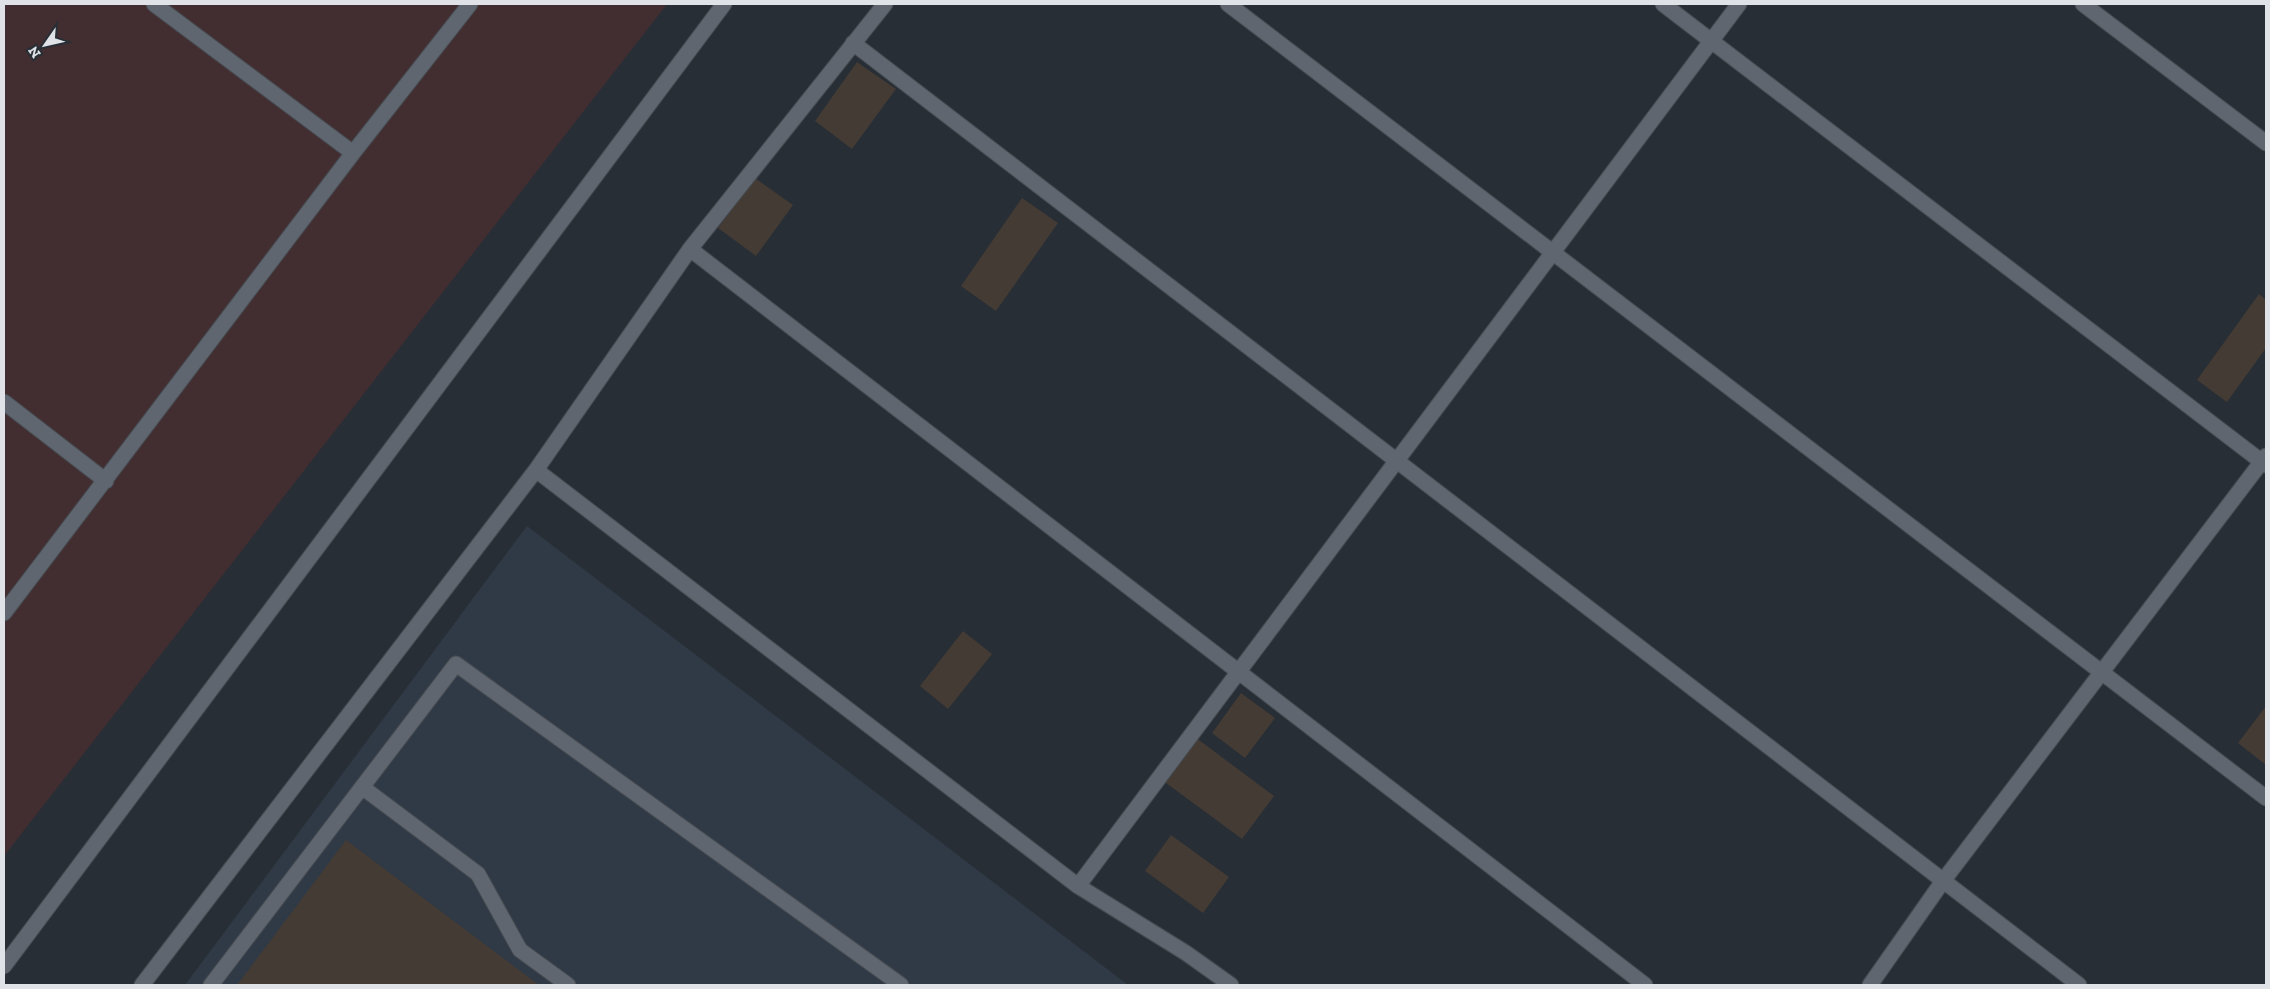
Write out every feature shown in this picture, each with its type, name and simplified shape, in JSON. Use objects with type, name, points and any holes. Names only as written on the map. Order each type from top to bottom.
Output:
[{"type":"street","points":[[154,4],[353,153]]},
{"type":"street","points":[[4,613],[353,153],[470,4]]},
{"type":"street","points":[[4,966],[724,4]]},
{"type":"street","points":[[142,985],[536,470],[690,249],[885,4]]},
{"type":"street","points":[[1228,4],[2266,798]]},
{"type":"street","points":[[1663,4],[2265,461],[1943,881],[1870,985]]},
{"type":"street","points":[[1078,886],[1739,4]]},
{"type":"street","points":[[2083,4],[2266,144]]},
{"type":"street","points":[[853,44],[2079,985]]},
{"type":"street","points":[[690,249],[1645,985]]},
{"type":"street","points":[[4,402],[106,481]]},
{"type":"street","points":[[536,470],[1078,886],[1186,953],[1231,985]]},
{"type":"street","points":[[211,985],[456,664],[901,985]]},
{"type":"street","points":[[362,787],[478,874],[520,950],[568,985]]},
{"type":"shaded area","points":[[4,4],[667,4],[4,856]]},
{"type":"shaded area","points":[[527,526],[1128,985],[185,985]]},
{"type":"building","points":[[857,62],[896,89],[852,149],[815,121]]},
{"type":"building","points":[[755,178],[793,205],[756,256],[718,228]]},
{"type":"building","points":[[1022,198],[1058,223],[996,311],[961,286]]},
{"type":"building","points":[[2259,294],[2266,300],[2266,348],[2227,402],[2197,380]]},
{"type":"building","points":[[963,631],[992,654],[948,709],[920,686]]},
{"type":"building","points":[[1241,693],[1275,718],[1245,758],[1212,733]]},
{"type":"building","points":[[2266,706],[2266,765],[2238,743]]},
{"type":"building","points":[[1195,737],[1274,796],[1242,839],[1162,780]]},
{"type":"building","points":[[1171,835],[1229,877],[1203,913],[1145,871]]},
{"type":"building","points":[[346,840],[539,985],[237,985]]}]
